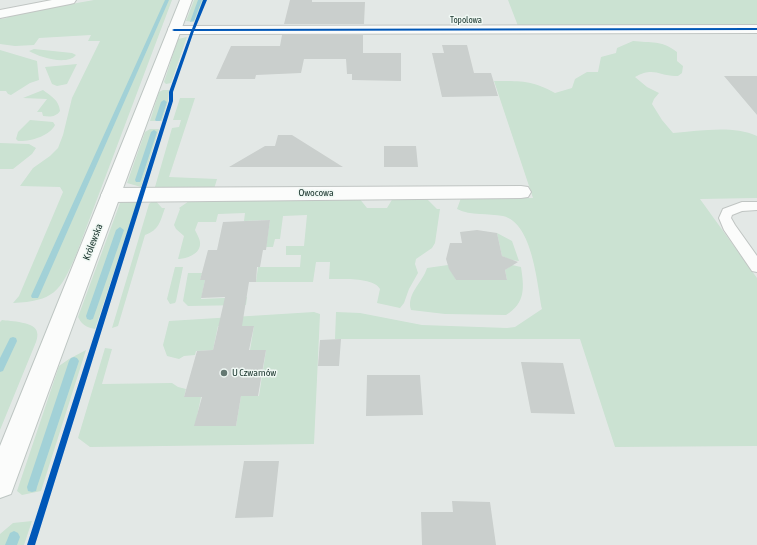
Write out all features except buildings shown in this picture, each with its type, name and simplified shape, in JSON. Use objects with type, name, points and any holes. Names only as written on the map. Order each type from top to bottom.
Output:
[{"type":"street","points":[[0,14],[70,0]]},
{"type":"street","name":"Królewska","points":[[0,483],[186,0]]},
{"type":"street","name":"Topolowa","points":[[174,30],[757,29]]},
{"type":"street","name":"Owocowa","points":[[110,195],[521,192]]},
{"type":"lane","points":[[757,206],[742,206],[732,209],[727,212],[725,218],[729,227],[757,267]]},
{"type":"green space","points":[[94,0],[172,0],[76,255],[65,278],[60,286],[47,297],[27,302],[13,303],[19,296],[63,192],[60,187],[20,186],[33,168],[50,156],[58,148],[63,135],[72,98],[100,41],[88,41],[91,35],[39,38],[34,45],[15,46],[0,44],[0,19],[7,18],[9,15]]},
{"type":"green space","points":[[194,0],[204,0],[194,22],[186,21]]},
{"type":"green space","points":[[508,0],[757,0],[757,25],[518,26]]},
{"type":"green space","points":[[187,37],[171,83],[166,84],[164,82],[178,39]]},
{"type":"green space","points":[[633,41],[661,44],[672,48],[677,52],[677,61],[683,66],[682,73],[678,76],[647,72],[635,77],[647,87],[659,93],[652,104],[662,120],[673,133],[705,130],[727,130],[757,136],[757,198],[700,199],[757,278],[757,446],[615,447],[580,339],[335,339],[336,312],[360,313],[422,325],[507,328],[515,327],[542,309],[532,256],[521,230],[513,221],[503,216],[474,214],[457,209],[461,198],[533,198],[494,81],[532,83],[555,93],[572,88],[575,79],[587,72],[598,72],[601,57],[616,53],[617,48]]},
{"type":"green space","points":[[34,49],[72,53],[76,55],[66,60],[46,58],[29,51]]},
{"type":"green space","points":[[0,50],[37,61],[39,80],[30,83],[11,95],[6,91],[0,91]]},
{"type":"green space","points":[[77,64],[67,84],[57,86],[52,84],[45,67]]},
{"type":"green space","points":[[43,90],[58,104],[60,111],[55,115],[43,116],[42,112],[37,112],[47,99],[23,98]]},
{"type":"green space","points":[[169,90],[168,101],[162,121],[150,121],[159,92]]},
{"type":"green space","points":[[180,98],[195,98],[169,177],[217,179],[214,189],[155,187],[172,128],[179,127],[181,120],[173,120]]},
{"type":"green space","points":[[30,120],[53,122],[55,125],[49,132],[39,138],[18,141],[16,139],[18,132]]},
{"type":"green space","points":[[150,129],[159,129],[141,187],[127,183],[145,132]]},
{"type":"green space","points":[[0,143],[29,144],[36,148],[32,154],[13,169],[0,169]]},
{"type":"green space","points":[[129,197],[139,197],[95,329],[83,324],[78,317],[120,203]]},
{"type":"green space","points":[[359,198],[367,208],[387,208],[393,198],[426,198],[437,209],[440,209],[435,243],[432,248],[416,259],[415,264],[418,273],[409,289],[404,303],[400,308],[377,303],[380,289],[377,285],[371,282],[349,279],[329,279],[330,262],[316,262],[313,282],[256,282],[258,267],[300,267],[301,255],[286,255],[286,246],[304,246],[307,215],[283,216],[280,239],[275,239],[273,247],[266,247],[270,220],[244,221],[245,213],[218,214],[216,222],[198,222],[195,230],[200,242],[199,248],[191,256],[178,259],[184,236],[176,229],[174,225],[180,209],[179,208],[192,199]]},
{"type":"green space","points":[[154,199],[162,208],[165,208],[156,228],[145,235],[118,326],[112,328],[149,204]]},
{"type":"green space","points":[[497,233],[512,241],[519,261],[511,260],[502,256]]},
{"type":"green space","points":[[448,265],[456,280],[507,280],[505,270],[512,265],[521,267],[523,288],[520,300],[513,310],[506,315],[445,314],[411,310],[410,304],[413,293],[427,268]]},
{"type":"green space","points":[[175,267],[183,267],[176,301],[175,303],[170,304],[167,299]]},
{"type":"green space","points":[[188,273],[202,273],[200,280],[205,280],[201,299],[247,297],[246,305],[188,306],[183,301]]},
{"type":"green space","points":[[314,312],[320,314],[314,444],[90,447],[78,438],[105,348],[112,349],[102,384],[172,383],[178,387],[186,389],[184,397],[201,397],[195,426],[236,426],[241,396],[259,396],[266,350],[250,350],[254,326],[218,326],[213,350],[196,351],[195,355],[184,356],[179,359],[167,356],[163,345],[169,321]]},
{"type":"green space","points":[[2,320],[28,324],[36,329],[37,336],[36,342],[0,430],[0,322]]},
{"type":"green space","points":[[86,350],[41,491],[22,495],[17,491],[59,366]]},
{"type":"green space","points":[[32,521],[24,545],[0,545],[0,534],[13,523]]},
{"type":"waterway","points":[[35,296],[167,0]]},
{"type":"waterway","points":[[192,21],[200,0]]},
{"type":"waterway","points":[[158,120],[164,102]]},
{"type":"waterway","points":[[138,180],[154,132]]},
{"type":"waterway","points":[[90,316],[120,230]]},
{"type":"waterway","points":[[0,368],[13,341]]},
{"type":"waterway","points":[[32,487],[74,361]]},
{"type":"waterway","points":[[11,545],[14,537]]},
{"type":"cycle path","points":[[31,545],[171,101],[171,92],[190,37],[205,0]]},
{"type":"cycle path","points":[[174,30],[757,29]]},
{"type":"place","name":"U Czwarnów","points":[[224,373]]}]
